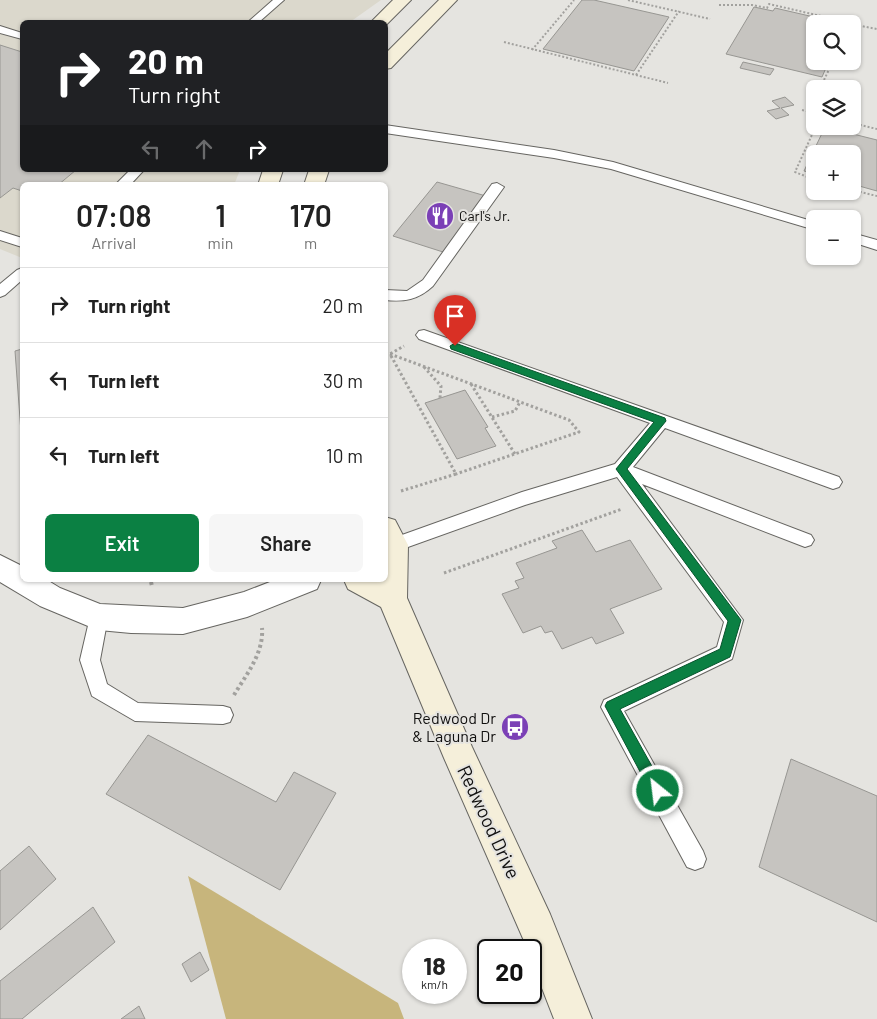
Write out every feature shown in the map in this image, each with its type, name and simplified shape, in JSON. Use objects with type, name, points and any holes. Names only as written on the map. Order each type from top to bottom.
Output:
[{"type":"main road","points":[[382,20],[403,0]]},
{"type":"main road","points":[[388,61],[449,0]]},
{"type":"main road","name":"Redwood Drive","points":[[388,541],[392,598],[460,758],[537,927],[573,1019]]},
{"type":"main road","points":[[362,582],[392,598]]},
{"type":"street","points":[[0,567],[20,579]]},
{"type":"street","points":[[26,582],[50,596],[98,617],[183,621],[247,604],[302,582]]},
{"type":"lane","points":[[255,20],[279,0]]},
{"type":"lane","points":[[0,29],[20,35]]},
{"type":"lane","points":[[388,129],[554,154],[613,166],[806,223]]},
{"type":"lane","points":[[125,182],[136,172]]},
{"type":"lane","points":[[388,295],[405,297],[418,292],[428,283],[497,187]]},
{"type":"lane","points":[[0,235],[20,242]]},
{"type":"lane","points":[[861,240],[877,245]]},
{"type":"lane","points":[[0,270],[20,274]]},
{"type":"lane","points":[[0,292],[20,275]]},
{"type":"lane","points":[[424,335],[833,482]]},
{"type":"lane","points":[[388,541],[621,469],[661,421]]},
{"type":"lane","points":[[621,469],[734,620],[726,653],[612,706],[695,859]]},
{"type":"lane","points":[[621,469],[805,540]]},
{"type":"lane","points":[[98,617],[90,660],[99,690],[135,712],[223,715]]},
{"type":"path","points":[[532,50],[574,0]]},
{"type":"path","points":[[628,0],[710,19]]},
{"type":"path","points":[[719,5],[752,5],[767,8],[769,4],[814,15]]},
{"type":"path","points":[[636,75],[679,12]]},
{"type":"path","points":[[861,26],[877,29]]},
{"type":"path","points":[[504,42],[668,83]]},
{"type":"path","points":[[824,80],[829,70]]},
{"type":"path","points":[[802,110],[806,111]]},
{"type":"path","points":[[861,125],[877,129]]},
{"type":"path","points":[[806,148],[795,172],[806,177]]},
{"type":"path","points":[[861,192],[877,196]]},
{"type":"path","points":[[390,354],[424,335]]},
{"type":"path","points":[[390,354],[569,420],[579,432],[401,491]]},
{"type":"path","points":[[390,354],[456,474]]},
{"type":"path","points":[[424,366],[440,386],[440,398]]},
{"type":"path","points":[[471,384],[515,454]]},
{"type":"path","points":[[492,417],[515,411],[520,402]]},
{"type":"path","points":[[444,573],[645,501]]},
{"type":"path","points":[[151,582],[152,586]]},
{"type":"path","points":[[223,715],[260,648],[263,633],[260,622]]},
{"type":"shaded area","points":[[0,0],[381,0],[353,20],[20,20],[20,172],[239,172],[235,182],[20,182],[20,257],[0,249]]},
{"type":"shaded area","points":[[188,876],[398,1003],[404,1019],[226,1019]]},
{"type":"building","points":[[582,0],[594,0],[669,17],[634,71],[543,49]]},
{"type":"building","points":[[754,7],[773,11],[775,8],[806,15],[806,70],[825,70],[822,77],[726,54]]},
{"type":"building","points":[[0,45],[20,51],[20,172],[74,172],[62,182],[20,182],[20,190],[13,188],[0,198]]},
{"type":"building","points":[[743,62],[774,69],[770,75],[740,68]]},
{"type":"building","points":[[785,97],[794,105],[781,108],[789,115],[776,119],[767,111],[780,108],[772,101]]},
{"type":"building","points":[[821,135],[857,135],[877,140],[877,191],[861,187],[861,145],[816,145]]},
{"type":"building","name":"Carl's Jr.","points":[[437,182],[486,196],[443,252],[393,236]]},
{"type":"building","points":[[20,350],[20,419],[15,351]]},
{"type":"building","points":[[465,390],[488,427],[485,428],[496,446],[457,459],[425,403]]},
{"type":"building","points":[[582,530],[596,552],[630,540],[662,589],[610,609],[624,633],[596,644],[592,637],[562,649],[552,631],[545,633],[541,626],[523,633],[502,594],[519,588],[515,581],[524,578],[516,563],[557,548],[552,541]]},
{"type":"building","points":[[148,735],[276,802],[294,772],[336,793],[280,890],[106,794]]},
{"type":"building","points":[[791,759],[877,796],[877,922],[759,867]]},
{"type":"building","points":[[29,846],[56,879],[0,930],[0,871]]},
{"type":"building","points":[[93,907],[115,942],[22,1019],[0,1019],[0,981]]},
{"type":"building","points":[[200,952],[209,970],[191,982],[182,964]]},
{"type":"building","points":[[139,1006],[145,1019],[121,1019]]},
{"type":"place","name":"Carl's Jr.","points":[[440,216]]},
{"type":"place","name":"Redwood Dr & Laguna Dr","points":[[515,727]]},
{"type":"route","points":[[455,346],[661,421],[621,469],[734,620],[726,653],[612,706],[658,791]]}]
